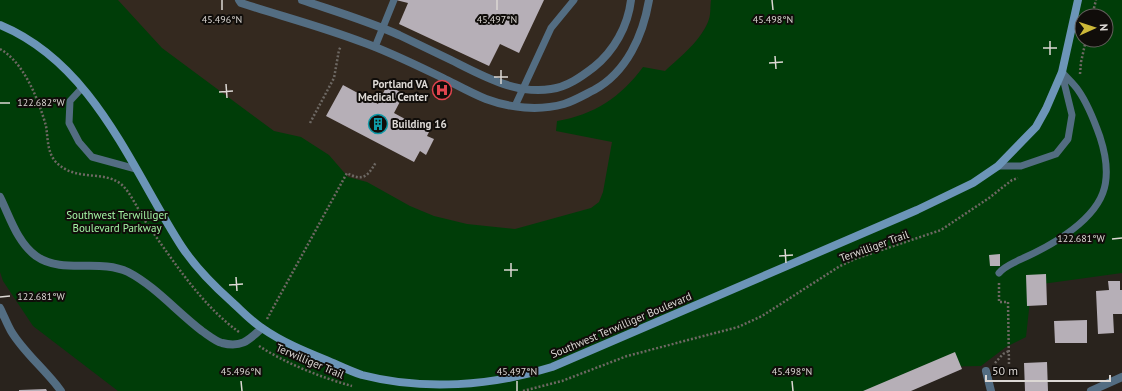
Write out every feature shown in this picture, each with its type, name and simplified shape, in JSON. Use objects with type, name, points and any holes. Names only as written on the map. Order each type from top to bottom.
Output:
[{"type":"main road","name":"Southwest Terwilliger Boulevard","points":[[0,25],[17,32],[38,46],[65,69],[82,88],[114,131],[183,248],[195,264],[219,291],[262,328],[303,351],[362,375],[423,385],[486,382],[534,373],[560,364],[917,210],[973,183],[998,166],[1036,127],[1046,109],[1062,72],[1078,0]]},
{"type":"street","points":[[238,0],[241,3],[330,31],[375,48],[484,98],[515,106],[537,108],[564,104],[579,98],[599,87],[614,75],[630,55],[640,36],[649,0]]},
{"type":"street","points":[[302,0],[382,29],[431,50],[488,78],[523,89],[544,90],[563,87],[575,80],[607,55],[621,33],[627,20],[631,0]]},
{"type":"street","points":[[0,197],[19,237],[28,249],[38,257],[48,262],[108,266],[127,272],[147,285],[187,320],[220,343],[236,345],[243,343],[262,328]]},
{"type":"street","points":[[0,308],[11,332],[61,391]]},
{"type":"street","points":[[986,371],[991,391]]},
{"type":"street","points":[[1091,391],[1122,378]]},
{"type":"lane","points":[[375,48],[394,0]]},
{"type":"lane","points":[[515,106],[551,28],[574,0]]},
{"type":"lane","points":[[999,273],[1010,264],[1064,236],[1084,220],[1098,203],[1106,184],[1108,174],[1107,162],[1090,111],[1078,90],[1062,72]]},
{"type":"lane","points":[[998,166],[1021,166],[1056,154],[1068,139],[1072,115],[1062,72]]},
{"type":"lane","points":[[82,88],[70,101],[69,123],[79,142],[92,157],[136,169]]},
{"type":"path","points":[[310,123],[334,78],[339,50],[344,42]]},
{"type":"path","points":[[1078,90],[1084,48]]},
{"type":"path","points":[[0,50],[17,64],[31,86],[46,127],[48,145],[55,160],[74,174],[104,177],[124,186],[140,214],[185,279],[234,328]]},
{"type":"path","points":[[262,328],[347,173],[356,177],[363,177],[369,174],[376,162]]},
{"type":"path","name":"Terwilliger Trail","points":[[523,391],[562,381],[627,356],[738,327],[762,316],[840,266],[855,259],[941,230],[989,198],[1012,180],[1025,176]]},
{"type":"path","points":[[999,273],[999,302],[1008,302],[1010,365]]},
{"type":"path","name":"Terwilliger Trail","points":[[264,350],[332,380],[357,387]]},
{"type":"path","points":[[986,371],[1003,354],[1009,351]]},
{"type":"shaded area","name":"Portland VA Medical Center","points":[[74,0],[721,0],[600,211],[514,237],[429,224],[269,137]]},
{"type":"green space","name":"Southwest Terwilliger Boulevard Parkway","points":[[0,0],[118,0],[162,48],[274,131],[301,137],[329,155],[348,177],[367,182],[410,206],[434,216],[467,224],[515,229],[591,208],[599,202],[603,192],[612,142],[556,131],[557,121],[583,114],[606,103],[616,96],[635,78],[643,67],[665,71],[702,34],[709,19],[711,0],[1122,0],[1122,273],[1042,284],[1031,291],[1026,337],[1006,347],[981,366],[931,367],[870,391],[118,391],[33,326],[3,281],[0,272]]},
{"type":"building","points":[[396,0],[544,0],[519,53],[500,44],[489,66],[399,24],[408,3]]},
{"type":"building","name":"Building 16","points":[[343,85],[378,104],[387,85],[404,94],[394,113],[429,132],[427,136],[434,139],[426,155],[420,151],[414,162],[326,116]]},
{"type":"building","points":[[1000,254],[1000,266],[990,266],[989,255]]},
{"type":"building","points":[[1046,274],[1047,305],[1027,306],[1026,275]]},
{"type":"building","points":[[1108,281],[1120,281],[1120,290],[1122,290],[1122,314],[1113,314],[1114,333],[1098,334],[1096,291],[1109,290]]},
{"type":"building","points":[[1087,320],[1087,343],[1055,343],[1054,321]]},
{"type":"building","points":[[955,352],[962,369],[911,391],[863,391]]},
{"type":"building","points":[[1047,362],[1048,391],[1025,391],[1024,363]]},
{"type":"building","points":[[46,389],[47,391],[19,391],[19,390]]},
{"type":"place","name":"Portland VA Medical Center","points":[[442,90]]},
{"type":"place","name":"Building 16","points":[[378,124]]}]
